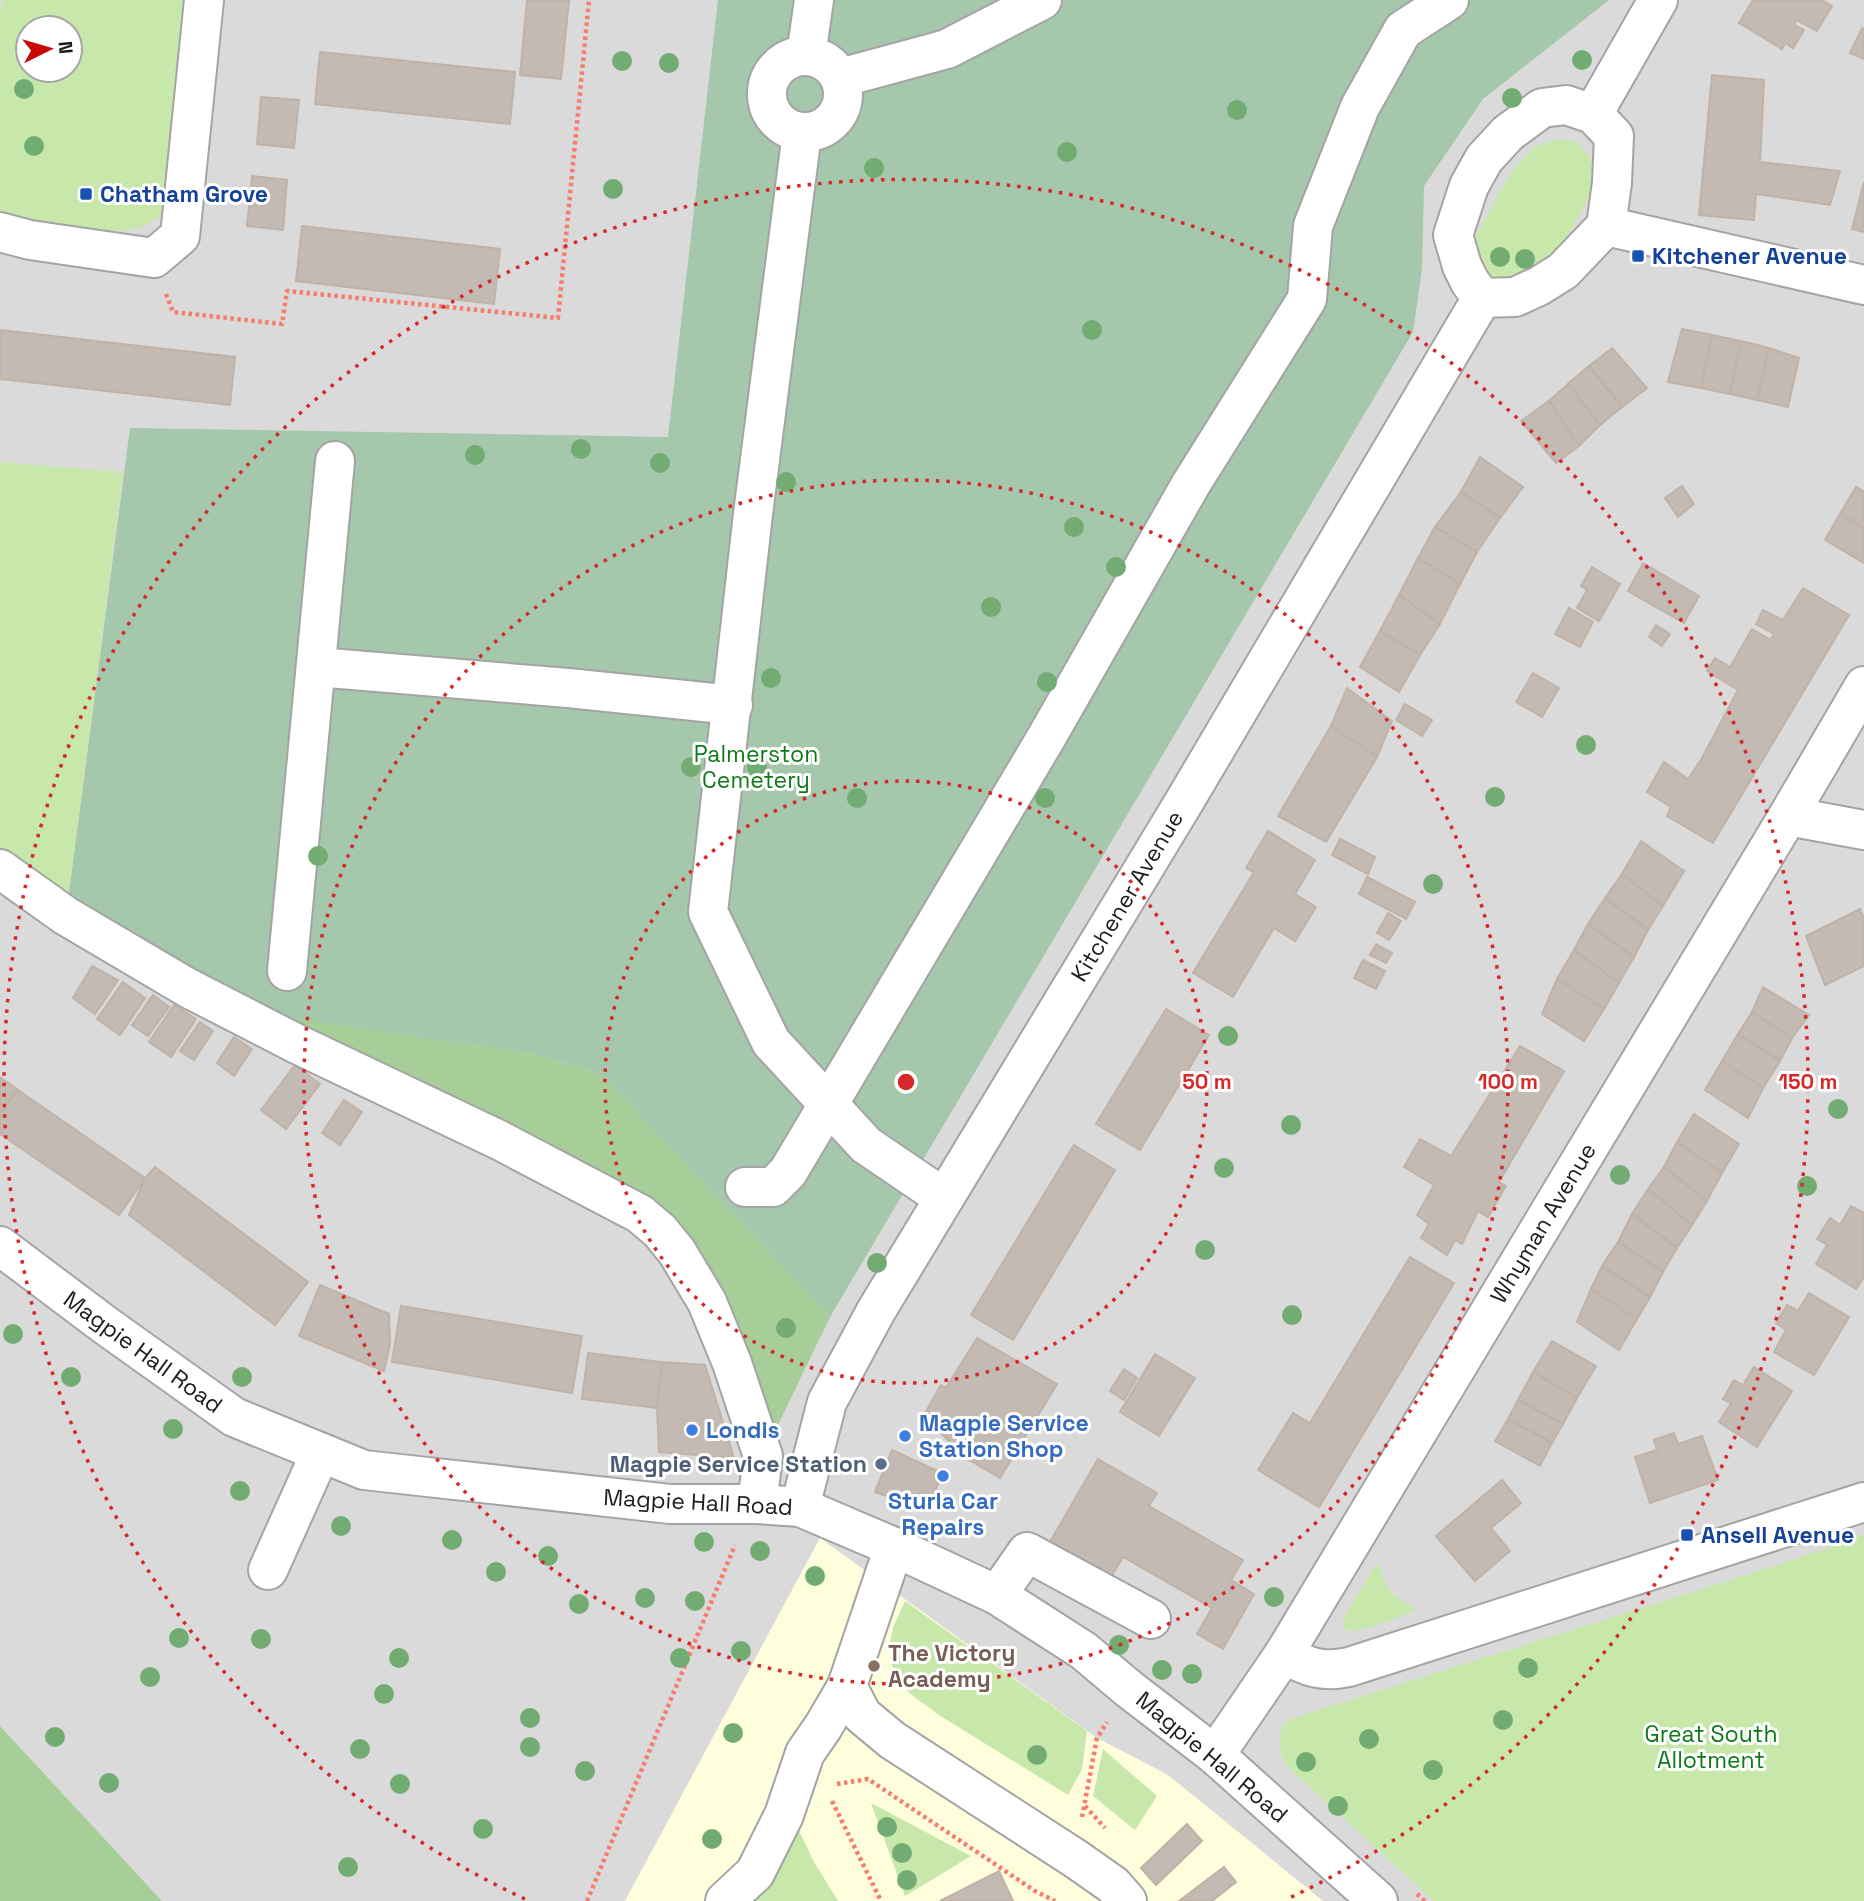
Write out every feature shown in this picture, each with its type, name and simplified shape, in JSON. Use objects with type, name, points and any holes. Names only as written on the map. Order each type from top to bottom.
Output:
[{"type":"street","points":[[0,232],[30,240],[154,258],[180,236],[204,0]]},
{"type":"street","points":[[806,56],[814,0]]},
{"type":"street","points":[[840,78],[947,49],[1042,0]]},
{"type":"street","points":[[745,1187],[773,1187],[781,1180],[829,1105],[1046,738],[1191,484],[1307,299],[1314,226],[1360,107],[1402,30],[1449,0]]},
{"type":"street","points":[[1593,114],[1658,0]]},
{"type":"street","points":[[806,56],[818,58],[833,67],[844,91],[836,118],[825,128],[802,133],[789,129],[778,121],[767,96],[774,72],[783,63],[806,56]]},
{"type":"street","points":[[1566,106],[1593,114],[1614,136],[1612,183],[1606,226],[1563,271],[1539,286],[1515,297],[1482,298],[1466,274],[1453,235],[1469,186],[1484,159],[1508,133],[1542,108],[1566,106]]},
{"type":"street","points":[[802,133],[757,487],[708,912],[771,1041],[866,1145],[944,1198]]},
{"type":"street","points":[[1606,226],[1864,285]]},
{"type":"street","name":"Kitchener Avenue","points":[[800,1507],[827,1402],[876,1311],[1184,802],[1482,298]]},
{"type":"street","points":[[287,971],[335,461]]},
{"type":"street","points":[[317,667],[733,705]]},
{"type":"street","name":"Whyman Avenue","points":[[1215,1755],[1284,1654],[1864,686]]},
{"type":"street","points":[[1788,816],[1864,830]]},
{"type":"street","points":[[0,869],[66,916],[188,988],[299,1045],[499,1140],[640,1214],[660,1231],[677,1252],[707,1302],[732,1363],[763,1456],[757,1504]]},
{"type":"street","name":"Magpie Hall Road","points":[[0,1246],[234,1417],[364,1470],[670,1504],[800,1507],[996,1595],[1084,1651],[1215,1755],[1378,1901]]},
{"type":"street","points":[[268,1570],[320,1454]]},
{"type":"street","points":[[1284,1654],[1314,1669],[1334,1670],[1349,1667],[1864,1502]]},
{"type":"street","points":[[725,1901],[755,1873],[784,1815],[805,1753],[847,1686],[894,1547]]},
{"type":"street","points":[[996,1595],[1027,1552],[1151,1619]]},
{"type":"street","points":[[847,1686],[862,1715],[892,1740],[1076,1859],[1113,1885],[1127,1901]]},
{"type":"path","points":[[154,258],[173,312],[282,324],[287,290],[558,318],[590,0]]},
{"type":"path","points":[[587,1901],[734,1546],[757,1504]]},
{"type":"path","points":[[1084,1806],[1097,1738]]},
{"type":"path","points":[[835,1784],[867,1779],[1035,1891],[1055,1901]]},
{"type":"path","points":[[828,1793],[881,1901]]},
{"type":"path","points":[[1415,1892],[1425,1901]]},
{"type":"shaded area","points":[[0,0],[1864,0],[1864,1901],[1323,1901],[1168,1775],[1097,1738],[820,1538],[625,1901],[162,1901],[0,1726]]},
{"type":"shaded area","name":"The Victory Academy","points":[[820,1538],[1097,1738],[1168,1775],[1323,1901],[625,1901]]},
{"type":"green space","points":[[3,0],[181,0],[188,25],[173,158],[162,215],[138,229],[111,231],[13,220],[0,209],[0,14]]},
{"type":"green space","name":"Palmerston Cemetery","points":[[718,0],[1609,0],[1483,99],[1424,186],[1422,269],[1413,332],[830,1317],[601,1074],[535,1054],[299,1019],[275,1033],[66,916],[130,428],[668,437]]},
{"type":"green space","points":[[1553,140],[1574,142],[1582,147],[1589,157],[1593,169],[1587,199],[1571,231],[1537,271],[1521,284],[1494,280],[1483,270],[1476,237],[1510,173],[1534,147]]},
{"type":"green space","points":[[0,462],[123,472],[66,916],[0,869]]},
{"type":"green space","points":[[298,1018],[535,1054],[601,1074],[830,1317],[763,1456],[677,1252],[275,1033]]},
{"type":"green space","name":"Great South Allotment","points":[[1864,1535],[1864,1901],[1434,1901],[1291,1770],[1281,1755],[1282,1726],[1290,1719],[1781,1564]]},
{"type":"green space","points":[[1377,1563],[1392,1593],[1414,1607],[1414,1610],[1370,1627],[1347,1630],[1343,1619]]},
{"type":"green space","points":[[905,1601],[1087,1731],[1082,1769],[1068,1795],[939,1715],[898,1681],[889,1646],[894,1625]]},
{"type":"green space","points":[[0,1726],[162,1901],[0,1901]]},
{"type":"green space","points":[[1103,1749],[1157,1796],[1135,1830],[1093,1796]]},
{"type":"green space","points":[[871,1803],[971,1856],[905,1896]]},
{"type":"green space","points":[[793,1818],[814,1862],[838,1901],[738,1901]]},
{"type":"building","points":[[527,0],[569,0],[561,79],[520,75]]},
{"type":"building","points":[[1753,0],[1822,0],[1832,6],[1817,31],[1797,20],[1794,25],[1804,30],[1793,48],[1785,43],[1782,49],[1739,23]]},
{"type":"building","points":[[1862,28],[1864,29],[1864,59],[1850,53]]},
{"type":"building","points":[[320,52],[515,72],[510,124],[315,104]]},
{"type":"building","points":[[1712,75],[1764,80],[1760,162],[1840,171],[1830,205],[1756,194],[1754,220],[1699,215]]},
{"type":"building","points":[[261,97],[299,100],[294,148],[257,144]]},
{"type":"building","points":[[252,176],[287,180],[283,230],[247,226]]},
{"type":"building","points":[[1864,182],[1864,232],[1852,229]]},
{"type":"building","points":[[302,226],[500,249],[494,304],[296,281]]},
{"type":"building","points":[[1682,329],[1712,335],[1701,388],[1668,382]]},
{"type":"building","points":[[0,330],[235,357],[230,405],[0,379]]},
{"type":"building","points":[[1712,335],[1741,341],[1730,394],[1701,388]]},
{"type":"building","points":[[1741,341],[1769,348],[1757,400],[1730,394]]},
{"type":"building","points":[[1612,348],[1647,388],[1622,407],[1589,366]]},
{"type":"building","points":[[1769,348],[1799,358],[1788,407],[1757,400]]},
{"type":"building","points":[[1589,366],[1622,407],[1600,425],[1568,384]]},
{"type":"building","points":[[1568,384],[1600,425],[1579,446],[1549,401]]},
{"type":"building","points":[[1549,401],[1579,446],[1556,463],[1521,421]]},
{"type":"building","points":[[1480,457],[1523,487],[1500,518],[1461,492]]},
{"type":"building","points":[[1682,486],[1694,504],[1678,517],[1665,498]]},
{"type":"building","points":[[1856,487],[1864,491],[1864,528],[1840,514]]},
{"type":"building","points":[[1461,492],[1500,518],[1477,552],[1435,527]]},
{"type":"building","points":[[1840,514],[1864,528],[1864,563],[1825,540]]},
{"type":"building","points":[[1435,527],[1477,552],[1460,584],[1418,558]]},
{"type":"building","points":[[1418,558],[1460,584],[1440,624],[1399,595]]},
{"type":"building","points":[[1643,563],[1699,596],[1684,623],[1628,591]]},
{"type":"building","points":[[1592,567],[1620,584],[1599,621],[1577,608],[1587,590],[1581,586]]},
{"type":"building","points":[[1803,588],[1849,615],[1713,843],[1667,816],[1671,807],[1647,792],[1664,762],[1688,779],[1738,690],[1707,671],[1715,658],[1730,667],[1752,629],[1771,640],[1774,634],[1756,624],[1763,610],[1783,620]]},
{"type":"building","points":[[1399,595],[1440,624],[1420,655],[1380,631]]},
{"type":"building","points":[[1569,608],[1593,622],[1580,647],[1555,634]]},
{"type":"building","points":[[1656,625],[1670,634],[1662,646],[1649,637]]},
{"type":"building","points":[[1380,631],[1420,655],[1399,692],[1360,667]]},
{"type":"building","points":[[1533,673],[1559,688],[1542,717],[1516,702]]},
{"type":"building","points":[[1347,688],[1392,721],[1377,757],[1331,726]]},
{"type":"building","points":[[1405,704],[1432,720],[1422,736],[1396,720]]},
{"type":"building","points":[[1331,726],[1377,757],[1326,842],[1278,816]]},
{"type":"building","points":[[1268,831],[1315,860],[1295,894],[1316,907],[1295,941],[1274,928],[1233,997],[1193,973],[1254,872],[1246,868]]},
{"type":"building","points":[[1340,839],[1375,857],[1368,874],[1332,855]]},
{"type":"building","points":[[1641,841],[1684,871],[1663,906],[1622,874]]},
{"type":"building","points":[[1622,874],[1663,906],[1648,930],[1605,898]]},
{"type":"building","points":[[1367,877],[1415,902],[1406,919],[1359,894]]},
{"type":"building","points":[[1605,898],[1648,930],[1634,957],[1588,924]]},
{"type":"building","points":[[1860,909],[1864,919],[1864,966],[1825,985],[1806,936]]},
{"type":"building","points":[[1388,913],[1401,921],[1389,940],[1377,933]]},
{"type":"building","points":[[1588,924],[1634,957],[1619,983],[1574,950]]},
{"type":"building","points":[[1376,944],[1392,953],[1386,963],[1370,955]]},
{"type":"building","points":[[1574,950],[1619,983],[1604,1009],[1557,979]]},
{"type":"building","points":[[1363,960],[1385,971],[1376,989],[1354,978]]},
{"type":"building","points":[[92,966],[118,980],[95,1014],[73,998]]},
{"type":"building","points":[[1557,979],[1604,1009],[1584,1041],[1542,1014]]},
{"type":"building","points":[[123,982],[145,998],[120,1035],[97,1019]]},
{"type":"building","points":[[1763,987],[1809,1015],[1792,1038],[1752,1012]]},
{"type":"building","points":[[153,995],[169,1007],[148,1036],[132,1025]]},
{"type":"building","points":[[174,1005],[196,1019],[171,1057],[149,1042]]},
{"type":"building","points":[[1166,1009],[1209,1035],[1140,1150],[1096,1124]]},
{"type":"building","points":[[1752,1012],[1792,1038],[1780,1061],[1738,1034]]},
{"type":"building","points":[[200,1022],[213,1031],[194,1060],[180,1051]]},
{"type":"building","points":[[1738,1034],[1780,1061],[1763,1088],[1722,1061]]},
{"type":"building","points":[[234,1037],[252,1049],[234,1076],[217,1063]]},
{"type":"building","points":[[1520,1046],[1564,1071],[1499,1182],[1506,1186],[1488,1217],[1478,1211],[1462,1244],[1455,1240],[1447,1255],[1421,1238],[1429,1224],[1417,1215],[1434,1185],[1404,1167],[1420,1139],[1451,1156]]},
{"type":"building","points":[[1722,1061],[1763,1088],[1748,1118],[1705,1090]]},
{"type":"building","points":[[295,1065],[320,1084],[286,1129],[261,1110]]},
{"type":"building","points":[[0,1077],[17,1089],[0,1113]]},
{"type":"building","points":[[18,1090],[145,1178],[119,1215],[0,1134],[0,1114]]},
{"type":"building","points":[[344,1100],[362,1112],[340,1145],[322,1133]]},
{"type":"building","points":[[1694,1114],[1739,1144],[1722,1173],[1677,1142]]},
{"type":"building","points":[[1677,1142],[1722,1173],[1707,1201],[1664,1167]]},
{"type":"building","points":[[1074,1145],[1115,1170],[1013,1340],[971,1315]]},
{"type":"building","points":[[155,1167],[308,1282],[275,1325],[129,1215],[145,1178]]},
{"type":"building","points":[[1664,1167],[1707,1201],[1692,1225],[1648,1189]]},
{"type":"building","points":[[1648,1189],[1692,1225],[1677,1248],[1632,1214]]},
{"type":"building","points":[[1851,1206],[1864,1213],[1864,1277],[1856,1289],[1816,1264],[1827,1245],[1817,1239],[1830,1218],[1840,1225]]},
{"type":"building","points":[[1632,1214],[1677,1248],[1663,1272],[1618,1242]]},
{"type":"building","points":[[1618,1242],[1663,1272],[1650,1297],[1602,1266]]},
{"type":"building","points":[[1410,1257],[1454,1283],[1319,1507],[1258,1470],[1293,1413],[1310,1423]]},
{"type":"building","points":[[1602,1266],[1650,1297],[1637,1319],[1591,1289]]},
{"type":"building","points":[[320,1285],[389,1314],[390,1344],[384,1371],[299,1336]]},
{"type":"building","points":[[1591,1289],[1637,1319],[1619,1350],[1577,1322]]},
{"type":"building","points":[[1809,1293],[1849,1317],[1814,1375],[1774,1352],[1786,1330],[1776,1323],[1787,1305],[1798,1311]]},
{"type":"building","points":[[401,1306],[582,1336],[572,1393],[392,1362]]},
{"type":"building","points":[[977,1338],[1057,1384],[1000,1478],[964,1457],[924,1415],[941,1385],[946,1388]]},
{"type":"building","points":[[1552,1341],[1596,1366],[1577,1398],[1533,1372]]},
{"type":"building","points":[[588,1353],[662,1362],[657,1408],[582,1399]]},
{"type":"building","points":[[1155,1354],[1195,1378],[1159,1436],[1120,1412]]},
{"type":"building","name":"Londis","points":[[662,1362],[705,1365],[734,1458],[659,1452],[657,1408]]},
{"type":"building","points":[[1754,1367],[1792,1391],[1757,1447],[1719,1422],[1731,1403],[1723,1399],[1734,1380],[1743,1385]]},
{"type":"building","points":[[1124,1369],[1137,1378],[1124,1400],[1110,1391]]},
{"type":"building","points":[[1533,1372],[1577,1398],[1563,1424],[1518,1400]]},
{"type":"building","points":[[1518,1400],[1563,1424],[1552,1443],[1508,1419]]},
{"type":"building","points":[[1508,1419],[1552,1443],[1540,1466],[1495,1441]]},
{"type":"building","points":[[1674,1433],[1678,1444],[1702,1436],[1718,1480],[1650,1503],[1635,1457],[1657,1450],[1654,1440]]},
{"type":"building","points":[[892,1450],[942,1473],[928,1511],[875,1492]]},
{"type":"building","points":[[1098,1459],[1157,1493],[1149,1506],[1243,1560],[1231,1580],[1254,1594],[1223,1649],[1197,1634],[1212,1608],[1123,1557],[1111,1577],[1050,1542]]},
{"type":"building","points":[[1502,1480],[1521,1503],[1491,1528],[1510,1551],[1475,1581],[1436,1536]]},
{"type":"building","points":[[1187,1824],[1202,1841],[1156,1885],[1141,1868]]},
{"type":"building","points":[[1224,1867],[1236,1882],[1212,1901],[1179,1901]]},
{"type":"building","points":[[999,1871],[1013,1901],[940,1901]]},
{"type":"place","name":"Chatham Grove","points":[[86,194]]},
{"type":"place","name":"Kitchener Avenue","points":[[1638,256]]},
{"type":"place","name":"Londis","points":[[692,1430]]},
{"type":"place","name":"Magpie Service Station Shop","points":[[905,1436]]},
{"type":"place","name":"Magpie Service Station","points":[[881,1464]]},
{"type":"place","name":"Sturla Car Repairs","points":[[943,1476]]},
{"type":"place","name":"Ansell Avenue","points":[[1687,1535]]},
{"type":"place","name":"The Victory Academy","points":[[874,1666]]}]
